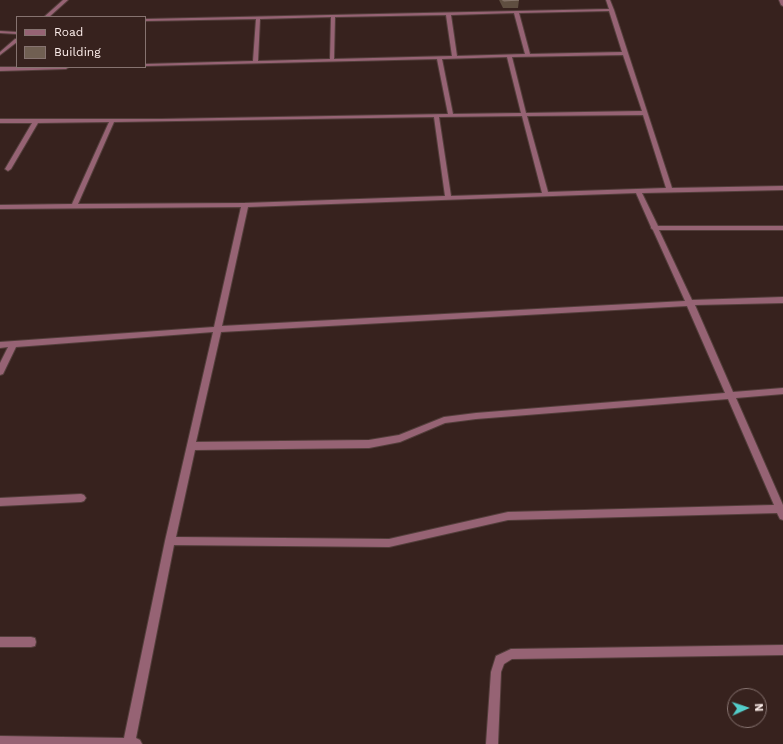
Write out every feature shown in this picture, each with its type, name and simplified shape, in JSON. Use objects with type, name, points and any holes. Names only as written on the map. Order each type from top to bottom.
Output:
[{"type":"street","points":[[47,16],[66,0]]},
{"type":"street","points":[[608,0],[670,190]]},
{"type":"street","points":[[146,20],[612,10]]},
{"type":"street","points":[[516,12],[528,55]]},
{"type":"street","points":[[448,13],[454,57]]},
{"type":"street","points":[[332,60],[333,16]]},
{"type":"street","points":[[255,62],[258,18]]},
{"type":"street","points":[[0,32],[16,34]]},
{"type":"street","points":[[0,54],[16,41]]},
{"type":"street","points":[[146,65],[626,53]]},
{"type":"street","points":[[509,56],[545,194]]},
{"type":"street","points":[[439,57],[450,115]]},
{"type":"street","points":[[0,69],[33,68]]},
{"type":"street","points":[[0,121],[112,121],[436,116],[524,113],[645,113]]},
{"type":"street","points":[[436,116],[448,197]]},
{"type":"street","points":[[8,168],[36,121]]},
{"type":"street","points":[[74,207],[112,121]]},
{"type":"street","points":[[0,207],[245,205],[448,197],[783,188]]},
{"type":"street","points":[[170,541],[389,544],[411,540],[489,519],[508,516],[782,511],[690,303],[638,191]]},
{"type":"street","points":[[129,744],[170,541],[245,205]]},
{"type":"street","points":[[654,228],[783,228]]},
{"type":"street","points":[[0,345],[217,329],[690,303],[783,300]]},
{"type":"street","points":[[0,372],[13,344]]},
{"type":"street","points":[[192,446],[369,444],[400,438],[444,420],[471,416],[783,391]]},
{"type":"street","points":[[0,502],[81,498]]},
{"type":"street","points":[[0,642],[31,642]]},
{"type":"street","points":[[492,744],[496,672],[500,660],[511,654],[524,652],[783,650]]},
{"type":"street","points":[[0,742],[136,744]]}]
